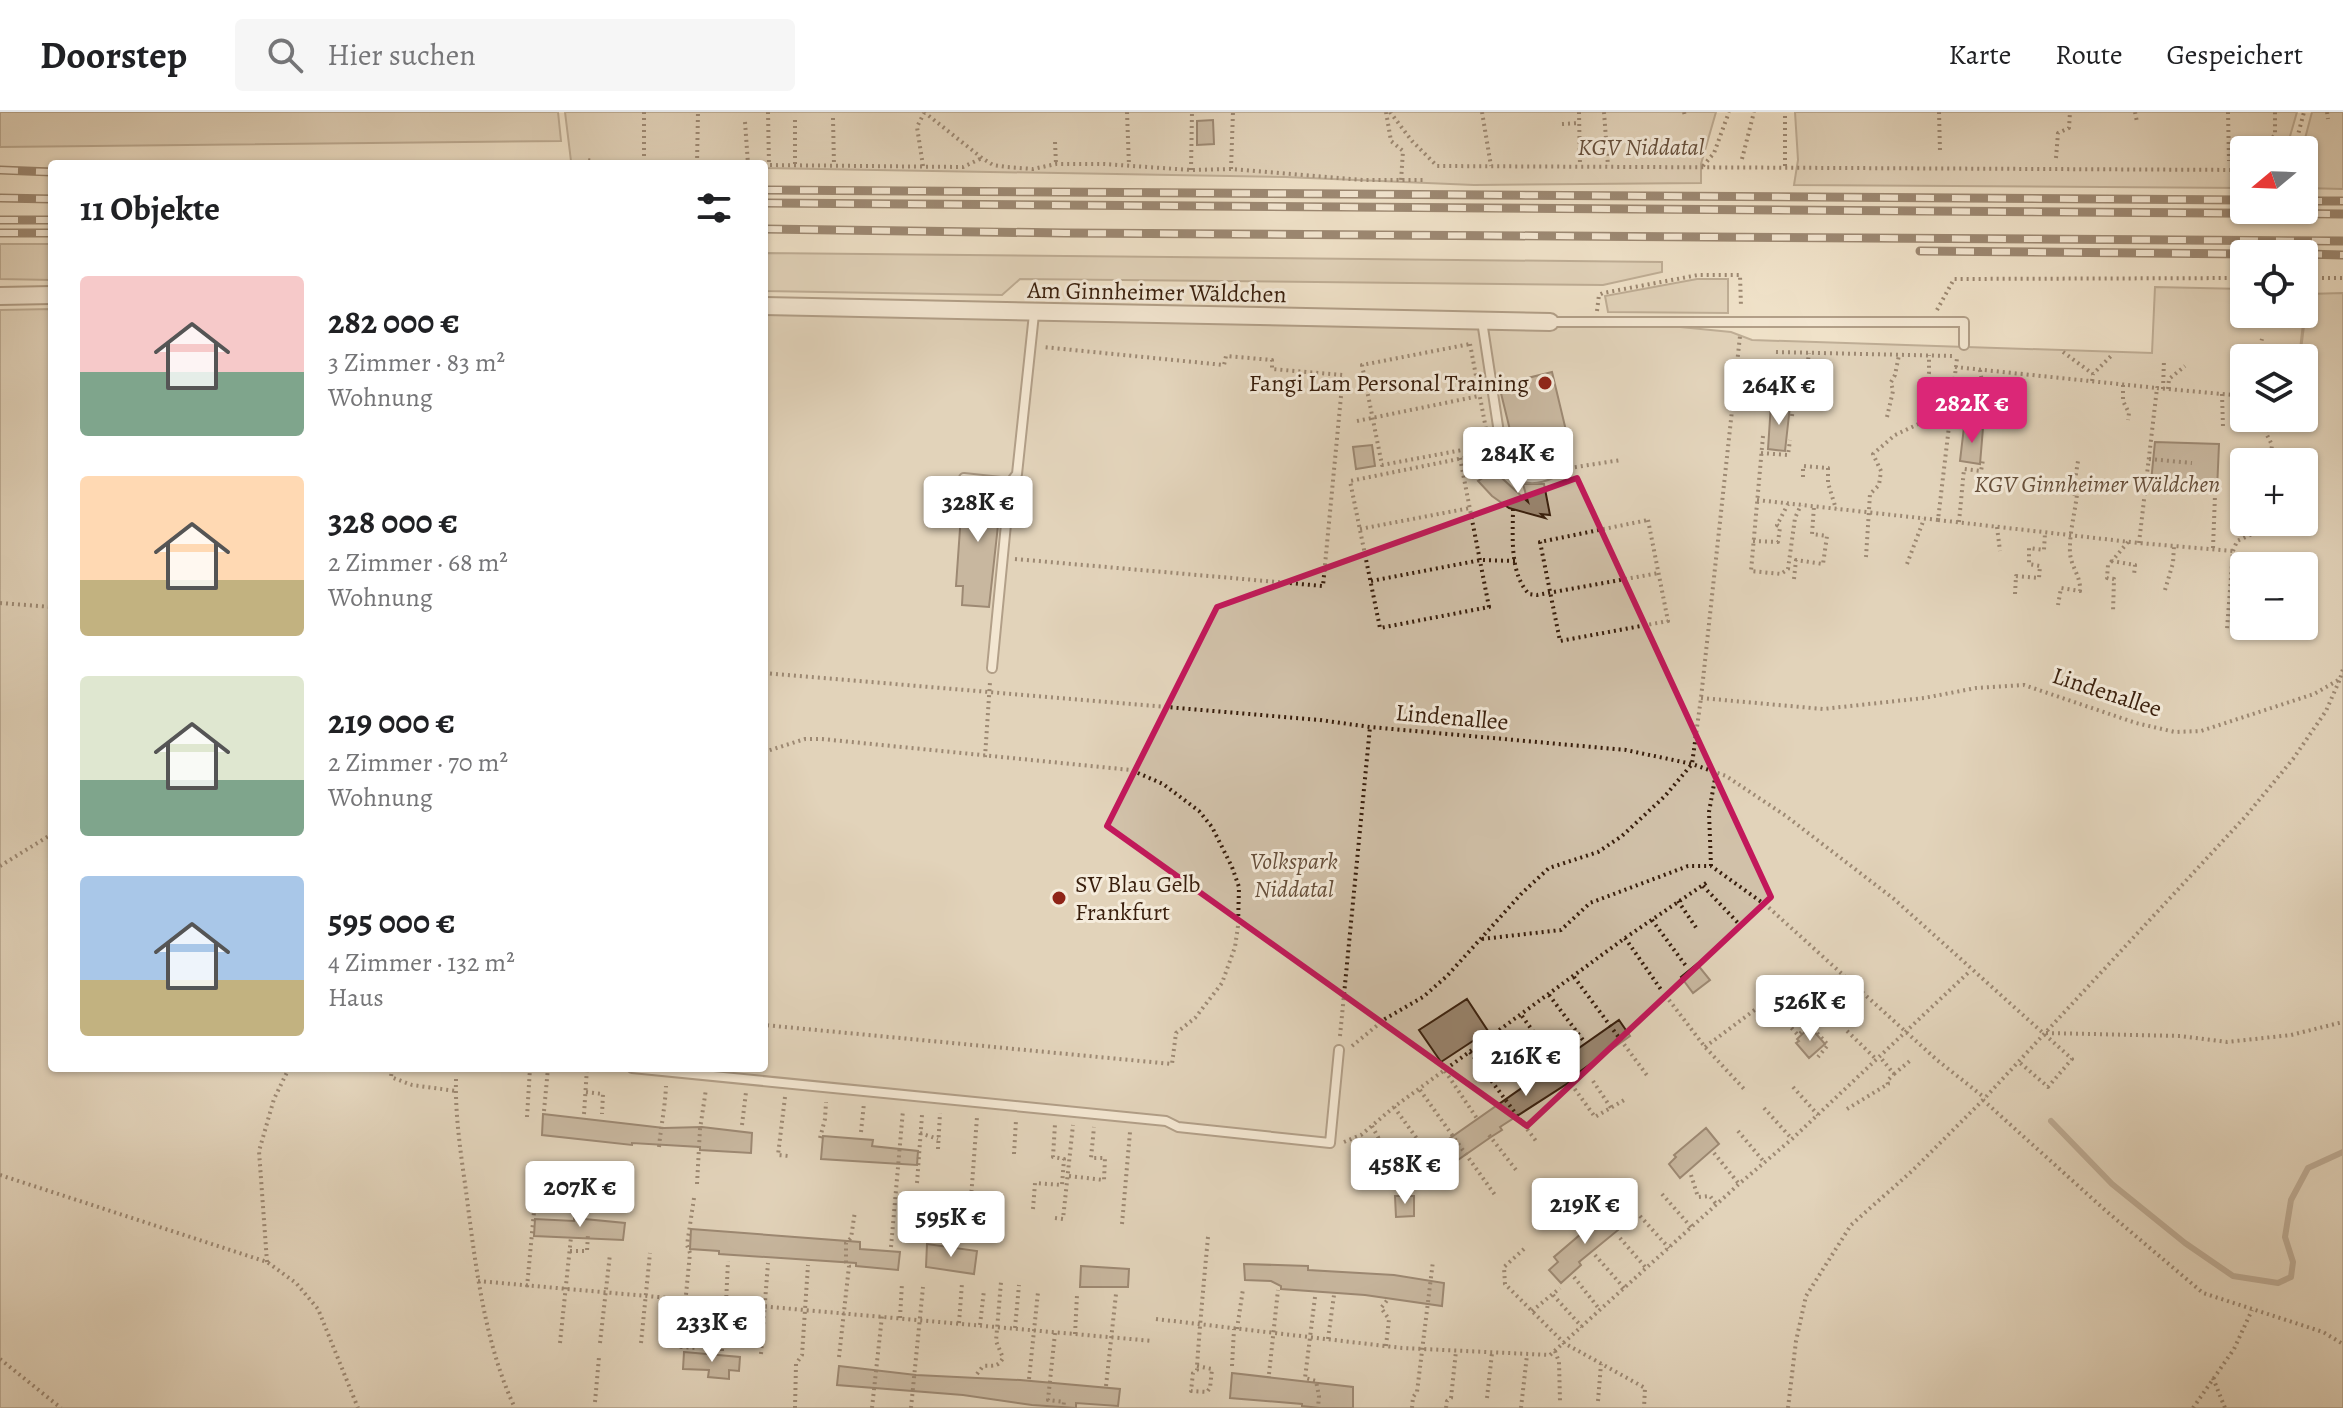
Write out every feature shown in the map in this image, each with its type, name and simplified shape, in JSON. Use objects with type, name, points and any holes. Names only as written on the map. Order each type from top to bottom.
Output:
[{"type":"street","points":[[0,296],[48,295]]},
{"type":"street","name":"Am Ginnheimer Wäldchen","points":[[768,306],[1034,314],[1550,322]]},
{"type":"lane","points":[[992,668],[1001,557],[1010,483],[1017,474],[1034,314]]},
{"type":"lane","points":[[1550,322],[1741,318],[1964,322],[1964,345]]},
{"type":"lane","points":[[1482,321],[1502,450],[1509,465],[1521,476],[1533,479],[1554,472]]},
{"type":"lane","points":[[964,478],[1010,483]]},
{"type":"lane","points":[[677,1072],[1095,1113],[1166,1121],[1178,1127],[1330,1143],[1338,1054]]},
{"type":"path","points":[[644,112],[644,160]]},
{"type":"path","points":[[697,160],[698,112]]},
{"type":"path","points":[[767,160],[768,112]]},
{"type":"path","points":[[923,166],[917,127],[924,112],[993,165],[1033,169],[1056,164],[1231,169],[1401,181],[1426,180]]},
{"type":"path","points":[[1127,112],[1129,166]]},
{"type":"path","points":[[1191,170],[1192,112]]},
{"type":"path","points":[[1231,169],[1233,112]]},
{"type":"path","points":[[1388,112],[1391,141],[1403,151],[1401,181]]},
{"type":"path","points":[[1388,112],[1437,166],[2230,170]]},
{"type":"path","points":[[1482,112],[1491,166]]},
{"type":"path","points":[[1579,112],[1580,166]]},
{"type":"path","points":[[1604,112],[1608,166]]},
{"type":"path","points":[[1703,166],[1714,153],[1729,112]]},
{"type":"path","points":[[1742,159],[1754,112]]},
{"type":"path","points":[[1785,112],[1785,166]]},
{"type":"path","points":[[1939,112],[1940,151]]},
{"type":"path","points":[[2056,158],[2058,133],[2069,128],[2070,112]]},
{"type":"path","points":[[2135,112],[2137,122]]},
{"type":"path","points":[[2228,112],[2229,161]]},
{"type":"path","points":[[2274,136],[2275,112]]},
{"type":"path","points":[[2298,136],[2304,112]]},
{"type":"path","points":[[2327,112],[2328,119]]},
{"type":"path","points":[[833,118],[834,165]]},
{"type":"path","points":[[795,120],[795,165]]},
{"type":"path","points":[[745,122],[748,160]]},
{"type":"path","points":[[1562,124],[1579,123]]},
{"type":"path","points":[[1055,142],[1056,164]]},
{"type":"path","points":[[768,165],[963,167],[982,158]]},
{"type":"path","points":[[1338,1054],[1385,1019],[1423,997],[1447,976],[1549,868],[1598,852],[1622,836],[1665,796],[1692,764],[1741,318],[1740,275],[1698,275],[1603,293]]},
{"type":"path","points":[[1931,322],[1954,279],[2230,278]]},
{"type":"path","points":[[2318,278],[2343,278]]},
{"type":"path","points":[[2261,344],[2262,339]]},
{"type":"path","points":[[1470,344],[1489,445],[1382,465],[1373,417],[1362,365],[1470,344]]},
{"type":"path","points":[[1001,557],[1323,586],[1343,375],[1272,369],[1272,360],[1226,356],[1224,365],[1032,346]]},
{"type":"path","points":[[1776,352],[1958,356],[1938,520]]},
{"type":"path","points":[[2063,352],[2093,374]]},
{"type":"path","points":[[1792,416],[1793,405],[1802,405],[1809,353]]},
{"type":"path","points":[[1887,417],[1893,391],[1891,382],[1899,354]]},
{"type":"path","points":[[2092,381],[2093,374],[2113,354]]},
{"type":"path","points":[[1866,557],[1870,494],[1876,492],[1881,471],[1873,454],[1895,435],[1927,420],[1927,406],[1923,403],[1929,355]]},
{"type":"path","points":[[2139,543],[2149,459],[2163,389],[2164,360]]},
{"type":"path","points":[[2163,389],[2169,379],[2185,366]]},
{"type":"path","points":[[1955,367],[2230,395]]},
{"type":"path","points":[[1980,369],[1987,412],[1982,426]]},
{"type":"path","points":[[2123,385],[2128,420]]},
{"type":"path","points":[[1357,421],[1493,393]]},
{"type":"path","points":[[2222,394],[2223,427]]},
{"type":"path","points":[[1763,436],[1751,571],[1781,574],[1788,569],[1795,518],[1801,505]]},
{"type":"path","points":[[1761,453],[1788,455],[1790,440]]},
{"type":"path","points":[[1460,458],[1489,607],[1380,628],[1350,481],[1460,458],[1502,450]]},
{"type":"path","points":[[2149,459],[2192,463]]},
{"type":"path","points":[[1554,472],[1621,460]]},
{"type":"path","points":[[1959,523],[1964,469],[1981,471],[1983,460]]},
{"type":"path","points":[[2073,493],[2078,461]]},
{"type":"path","points":[[1803,477],[1803,466],[1828,468],[1828,483],[1836,509]]},
{"type":"path","points":[[2055,491],[2077,494],[2070,559],[2078,575],[2080,591],[2061,588],[2058,605]]},
{"type":"path","points":[[2213,548],[2215,495]]},
{"type":"path","points":[[1757,500],[2233,551]]},
{"type":"path","points":[[1753,541],[1778,542],[1780,527],[1777,525],[1788,504]]},
{"type":"path","points":[[1794,579],[1796,560],[1823,564],[1827,536],[1812,534],[1814,506]]},
{"type":"path","points":[[1360,529],[1470,508]]},
{"type":"path","points":[[1513,509],[1515,561],[1521,583],[1529,594],[1659,573]]},
{"type":"path","points":[[1907,564],[1924,519]]},
{"type":"path","points":[[1648,520],[1668,621],[1560,641],[1550,593],[1540,542],[1648,520]]},
{"type":"path","points":[[1997,527],[2000,551]]},
{"type":"path","points":[[2015,594],[2016,576],[2039,578],[2040,566],[2029,564],[2029,548],[2044,550],[2045,533]]},
{"type":"path","points":[[2227,629],[2233,551],[2237,541],[2248,536]]},
{"type":"path","points":[[2113,612],[2114,579],[2107,578],[2108,565],[2128,542]]},
{"type":"path","points":[[2165,590],[2173,563],[2174,546]]},
{"type":"path","points":[[1371,581],[1481,560],[1515,561]]},
{"type":"path","points":[[2112,561],[2135,565],[2134,575]]},
{"type":"path","points":[[0,603],[48,607]]},
{"type":"path","points":[[985,757],[992,668]]},
{"type":"path","points":[[1788,1408],[1796,1341],[1806,1296],[1851,1225],[1912,1171],[1984,1099],[2245,817],[2318,723],[2343,669]]},
{"type":"path","name":"Lindenallee","points":[[768,673],[1320,720],[1626,750],[1692,764],[1726,776],[1786,816],[1894,899],[2072,1059],[2048,1087],[2018,1061]]},
{"type":"path","name":"Lindenallee","points":[[1701,698],[1823,709],[1924,698],[1976,688],[2024,685],[2136,723],[2175,732],[2201,731],[2314,694],[2340,679]]},
{"type":"path","points":[[1338,1054],[1370,727]]},
{"type":"path","points":[[768,751],[805,739],[822,739],[1131,770],[1178,793],[1212,827],[1223,845],[1239,887],[1235,947],[1222,983],[1210,1002],[1176,1033],[1172,1064],[768,1025]]},
{"type":"path","points":[[1711,866],[1709,812],[1716,773]]},
{"type":"path","points":[[0,866],[48,836]]},
{"type":"path","points":[[1480,939],[1561,930],[1590,903],[1688,866],[1711,866],[1767,906],[2105,1210],[2203,1293],[2323,1332],[2343,1344]]},
{"type":"path","points":[[1330,1143],[1342,1143],[1361,1135],[1394,1107],[1625,938],[1709,881]]},
{"type":"path","points":[[1703,886],[1740,925]]},
{"type":"path","points":[[1678,901],[1697,929]]},
{"type":"path","points":[[1652,920],[1686,966]]},
{"type":"path","points":[[1625,938],[1662,991]]},
{"type":"path","points":[[1156,1319],[1386,1346],[1550,1355],[1792,1139],[1970,970]]},
{"type":"path","points":[[1574,977],[1649,1078]]},
{"type":"path","points":[[1705,1047],[1776,994]]},
{"type":"path","points":[[1549,995],[1583,1040]]},
{"type":"path","points":[[1669,1000],[1705,1047],[1745,1090]]},
{"type":"path","points":[[1771,1006],[1798,1035],[1810,1025],[1828,1045],[1818,1057]]},
{"type":"path","points":[[1522,1016],[1595,1117],[1626,1099]]},
{"type":"path","points":[[2043,1033],[2180,1036],[2227,1042],[2291,1035],[2343,1022]]},
{"type":"path","points":[[1847,1031],[1894,1074]]},
{"type":"path","points":[[1496,1034],[1522,1084]]},
{"type":"path","points":[[1470,1052],[1536,1141]]},
{"type":"path","points":[[1847,1109],[1888,1084],[1887,1081],[1911,1060]]},
{"type":"path","points":[[1445,1071],[1478,1120]]},
{"type":"path","points":[[267,1262],[259,1151],[274,1099],[287,1072]]},
{"type":"path","points":[[392,1072],[391,1077],[412,1085],[456,1091]]},
{"type":"path","points":[[527,1117],[530,1072]]},
{"type":"path","points":[[544,1111],[548,1072]]},
{"type":"path","points":[[584,1114],[587,1072]]},
{"type":"path","points":[[659,1147],[661,1124],[665,1119],[667,1072]]},
{"type":"path","points":[[697,1184],[700,1129],[708,1075]]},
{"type":"path","points":[[456,1079],[478,1281],[506,1389],[515,1408]]},
{"type":"path","points":[[742,1125],[748,1079]]},
{"type":"path","points":[[1593,1081],[1611,1108]]},
{"type":"path","points":[[787,1083],[778,1155],[789,1156]]},
{"type":"path","points":[[820,1138],[825,1119],[826,1087]]},
{"type":"path","points":[[1793,1087],[1818,1115]]},
{"type":"path","points":[[1419,1089],[1495,1195]]},
{"type":"path","points":[[586,1092],[603,1094],[602,1114]]},
{"type":"path","points":[[861,1132],[866,1092]]},
{"type":"path","points":[[891,1247],[905,1096]]},
{"type":"path","points":[[938,1149],[941,1099]]},
{"type":"path","points":[[971,1198],[978,1102]]},
{"type":"path","points":[[1014,1154],[1017,1106]]},
{"type":"path","points":[[1394,1107],[1423,1147],[1426,1160]]},
{"type":"path","points":[[1764,1108],[1792,1139]]},
{"type":"path","points":[[1033,1209],[1035,1183],[1062,1185],[1064,1159],[1053,1157],[1056,1109]]},
{"type":"path","points":[[1055,1218],[1063,1219],[1074,1111]]},
{"type":"path","points":[[1069,1176],[1104,1180],[1105,1158],[1091,1158],[1095,1113]]},
{"type":"path","points":[[917,1183],[922,1115]]},
{"type":"path","points":[[1122,1224],[1131,1117]]},
{"type":"path","points":[[1372,1126],[1393,1165],[1399,1191]]},
{"type":"path","points":[[1738,1131],[1765,1163]]},
{"type":"path","points":[[920,1133],[938,1139]]},
{"type":"path","points":[[1489,1135],[1516,1170]]},
{"type":"path","points":[[1714,1153],[1739,1184]]},
{"type":"path","points":[[0,1175],[267,1262],[296,1283],[318,1309],[358,1408]]},
{"type":"path","points":[[1691,1175],[1696,1195],[1710,1196],[1716,1204]]},
{"type":"path","points":[[527,1287],[536,1190]]},
{"type":"path","points":[[1662,1194],[1691,1227]]},
{"type":"path","points":[[694,1198],[687,1245],[690,1253],[681,1347],[698,1348]]},
{"type":"path","points":[[839,1357],[849,1266],[846,1262],[846,1243],[851,1238],[855,1211]]},
{"type":"path","points":[[1640,1216],[1669,1248]]},
{"type":"path","points":[[570,1251],[587,1251],[588,1234]]},
{"type":"path","points":[[560,1343],[571,1237]]},
{"type":"path","points":[[1197,1366],[1212,1369],[1207,1392],[1191,1391],[1197,1366],[1208,1237]]},
{"type":"path","points":[[1620,1238],[1646,1268]]},
{"type":"path","points":[[1524,1249],[1504,1267],[1503,1280],[1564,1343],[1645,1388],[1644,1408]]},
{"type":"path","points":[[641,1343],[650,1253]]},
{"type":"path","points":[[600,1343],[610,1254]]},
{"type":"path","points":[[1595,1255],[1624,1288]]},
{"type":"path","points":[[722,1351],[728,1261]]},
{"type":"path","points":[[1412,1408],[1433,1261]]},
{"type":"path","points":[[761,1354],[768,1263]]},
{"type":"path","points":[[795,1408],[796,1364],[802,1355],[808,1265]]},
{"type":"path","points":[[1574,1277],[1600,1310]]},
{"type":"path","points":[[478,1281],[1153,1341]]},
{"type":"path","points":[[977,1374],[983,1366],[993,1367],[1003,1358],[996,1341],[1001,1282]]},
{"type":"path","points":[[900,1318],[902,1283]]},
{"type":"path","points":[[959,1323],[962,1283]]},
{"type":"path","points":[[1015,1328],[1019,1285]]},
{"type":"path","points":[[911,1408],[923,1287]]},
{"type":"path","points":[[1532,1311],[1560,1288]]},
{"type":"path","points":[[1232,1366],[1243,1289]]},
{"type":"path","points":[[980,1325],[984,1290]]},
{"type":"path","points":[[1269,1374],[1278,1290]]},
{"type":"path","points":[[1029,1379],[1038,1292]]},
{"type":"path","points":[[1106,1386],[1116,1294]]},
{"type":"path","points":[[1075,1334],[1077,1295]]},
{"type":"path","points":[[1328,1339],[1334,1295]]},
{"type":"path","points":[[1553,1295],[1582,1327]]},
{"type":"path","points":[[1315,1297],[1305,1378],[1316,1381],[1318,1408]]},
{"type":"path","points":[[1386,1346],[1389,1319],[1381,1308],[1389,1298]]},
{"type":"path","points":[[2193,1408],[2234,1349],[2252,1310]]},
{"type":"path","points":[[872,1408],[882,1316]]},
{"type":"path","points":[[1055,1332],[1048,1400],[1064,1402],[1063,1408]]},
{"type":"path","points":[[1446,1408],[1451,1398],[1456,1351]]},
{"type":"path","points":[[1555,1351],[1559,1362],[1560,1401]]},
{"type":"path","points":[[1487,1398],[1492,1353]]},
{"type":"path","points":[[1521,1408],[1527,1355]]},
{"type":"path","points":[[595,1402],[599,1357]]},
{"type":"path","points":[[0,1359],[61,1408]]},
{"type":"path","points":[[1598,1401],[1601,1364]]},
{"type":"path","points":[[2213,1378],[2225,1408]]},
{"type":"highlighted area","points":[[1577,478],[1771,897],[1527,1126],[1107,826],[1217,607]]},
{"type":"green space","points":[[0,112],[558,112],[561,141],[0,147]]},
{"type":"green space","name":"KGV Niddatal","points":[[565,112],[1716,112],[1701,164],[1701,183],[1474,185],[1285,177],[768,168],[768,160],[571,160]]},
{"type":"green space","points":[[1795,112],[2297,112],[2290,136],[2230,136],[2230,188],[1794,185],[1798,160]]},
{"type":"green space","points":[[2312,112],[2343,112],[2343,189],[2318,188],[2318,136],[2306,136]]},
{"type":"green space","points":[[0,244],[48,244],[48,280],[0,279]]},
{"type":"green space","points":[[768,253],[1662,262],[1662,272],[1603,285],[1020,279],[1002,295],[768,291]]},
{"type":"green space","points":[[1697,279],[1728,279],[1728,313],[1608,312],[1605,296]]},
{"type":"green space","name":"Volkspark Niddatal","points":[[2155,287],[2230,289],[2230,328],[2302,328],[2301,344],[2230,344],[2230,432],[2318,432],[2318,344],[2302,344],[2304,328],[2318,328],[2318,294],[2343,293],[2343,1408],[0,1408],[0,310],[48,309],[48,1072],[768,1072],[768,314],[1670,326],[1731,332],[1752,340],[2152,353]]},
{"type":"building","points":[[1213,120],[1214,144],[1197,145],[1197,121]]},
{"type":"building","points":[[1552,372],[1568,439],[1562,440],[1562,454],[1555,464],[1528,471],[1518,463],[1499,385]]},
{"type":"building","points":[[1771,404],[1790,406],[1785,451],[1768,449]]},
{"type":"building","points":[[1964,427],[1983,428],[1980,464],[1960,461]]},
{"type":"building","points":[[2155,442],[2219,444],[2217,490],[2151,482]]},
{"type":"building","points":[[1372,445],[1375,466],[1356,469],[1353,447]]},
{"type":"building","points":[[1494,471],[1528,502],[1523,484],[1544,484],[1550,515],[1541,514],[1545,518],[1509,508],[1492,496],[1478,481]]},
{"type":"building","points":[[963,486],[1002,489],[989,607],[962,605],[963,586],[956,586]]},
{"type":"building","points":[[1697,964],[1710,980],[1693,993],[1681,977]]},
{"type":"building","points":[[1467,999],[1488,1031],[1441,1062],[1419,1030]]},
{"type":"building","points":[[1619,1020],[1630,1036],[1578,1073],[1579,1076],[1500,1127],[1502,1130],[1439,1173],[1426,1155]]},
{"type":"building","points":[[1810,1027],[1825,1044],[1809,1058],[1796,1043]]},
{"type":"building","points":[[543,1114],[664,1128],[702,1127],[752,1133],[751,1153],[542,1135]]},
{"type":"building","points":[[1706,1128],[1719,1144],[1680,1178],[1669,1164],[1676,1157],[1674,1155]]},
{"type":"building","points":[[823,1136],[873,1140],[872,1146],[918,1151],[917,1165],[821,1159]]},
{"type":"building","points":[[1395,1196],[1414,1196],[1414,1216],[1396,1217]]},
{"type":"building","points":[[1609,1210],[1623,1226],[1579,1262],[1581,1265],[1561,1283],[1549,1270],[1558,1262],[1554,1257]]},
{"type":"building","points":[[574,1218],[625,1223],[623,1240],[534,1236],[535,1219],[574,1221]]},
{"type":"building","points":[[691,1229],[860,1242],[860,1249],[900,1252],[898,1270],[856,1266],[856,1263],[719,1254],[719,1251],[690,1249]]},
{"type":"building","points":[[927,1244],[977,1251],[974,1274],[926,1267]]},
{"type":"building","points":[[1244,1264],[1308,1266],[1308,1270],[1394,1275],[1444,1283],[1442,1306],[1365,1295],[1281,1289],[1271,1281],[1245,1280]]},
{"type":"building","points":[[1081,1266],[1129,1269],[1128,1287],[1080,1287]]},
{"type":"building","points":[[684,1352],[740,1357],[739,1371],[729,1370],[729,1379],[708,1377],[709,1370],[683,1369]]},
{"type":"building","points":[[839,1366],[916,1375],[1120,1389],[1118,1406],[1076,1403],[1076,1408],[1032,1405],[963,1395],[837,1385]]},
{"type":"building","points":[[1232,1373],[1353,1387],[1353,1408],[1320,1408],[1230,1398]]},
{"type":"waterway","points":[[2051,1121],[2112,1184],[2185,1243],[2233,1276],[2278,1283],[2291,1277],[2293,1262],[2285,1237],[2291,1200],[2308,1168],[2343,1152]]},
{"type":"railway","points":[[0,170],[48,172]]},
{"type":"railway","points":[[768,190],[2230,200]]},
{"type":"railway","points":[[0,198],[48,199]]},
{"type":"railway","points":[[2318,201],[2343,201]]},
{"type":"railway","points":[[768,203],[2343,214]]},
{"type":"railway","points":[[0,220],[48,220]]},
{"type":"railway","points":[[768,229],[2343,241]]},
{"type":"railway","points":[[0,233],[48,233]]},
{"type":"railway","points":[[1920,251],[2230,254]]},
{"type":"railway","points":[[2318,254],[2343,255]]},
{"type":"place","name":"Fangi Lam Personal Training","points":[[1545,383]]},
{"type":"place","name":"SV Blau Gelb Frankfurt","points":[[1059,898]]},
{"type":"park label","name":"KGV Ginnheimer Wäldchen","points":[[2097,484]]}]
